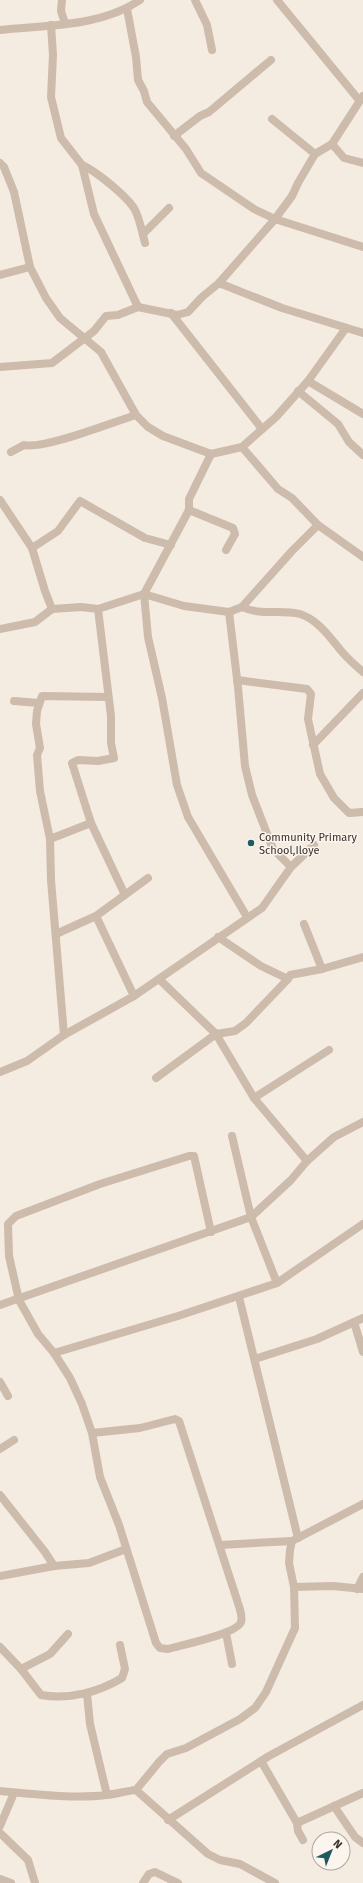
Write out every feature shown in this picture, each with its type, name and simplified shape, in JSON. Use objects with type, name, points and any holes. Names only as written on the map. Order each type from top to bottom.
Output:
[{"type":"street","points":[[62,0],[62,11],[65,23]]},
{"type":"street","points":[[0,30],[102,18],[127,8],[140,0]]},
{"type":"street","points":[[195,0],[207,25],[212,50]]},
{"type":"street","points":[[0,366],[52,363],[84,337],[94,331],[106,316],[118,315],[138,307],[177,314],[188,312],[202,297],[219,284],[275,219],[292,196],[315,154],[332,144],[361,98],[280,1]]},
{"type":"street","points":[[127,8],[136,57],[138,80],[144,91],[147,102],[207,178],[254,209],[275,219],[363,247]]},
{"type":"street","points":[[51,25],[53,55],[51,96],[61,138],[82,165],[93,171],[130,204],[137,214],[145,243]]},
{"type":"street","points":[[174,136],[200,116],[209,112],[270,60]]},
{"type":"street","points":[[272,119],[315,154]]},
{"type":"street","points":[[332,144],[344,158],[363,163]]},
{"type":"street","points":[[0,163],[4,167],[14,192],[30,268],[46,298],[60,318],[94,345],[105,358],[136,415],[148,427],[163,436],[211,454],[242,447],[276,417],[308,381],[346,328]]},
{"type":"street","points":[[82,165],[94,214],[138,307]]},
{"type":"street","points":[[143,234],[169,208]]},
{"type":"street","points":[[0,275],[30,268]]},
{"type":"street","points":[[219,284],[282,308],[329,321],[363,333]]},
{"type":"street","points":[[171,313],[262,429]]},
{"type":"street","points":[[308,381],[363,414]]},
{"type":"street","points":[[298,391],[338,424],[349,442],[363,456]]},
{"type":"street","points":[[11,452],[24,445],[31,447],[136,415]]},
{"type":"street","points":[[242,447],[272,484],[292,498],[318,525],[363,557]]},
{"type":"street","points":[[211,454],[189,499],[189,510],[144,594],[148,638],[162,698],[176,785],[188,817],[247,917]]},
{"type":"street","points":[[0,500],[32,548],[45,592],[52,609]]},
{"type":"street","points":[[32,548],[58,531],[80,500],[145,538],[171,545]]},
{"type":"street","points":[[189,510],[227,524],[233,528],[235,534],[226,550]]},
{"type":"street","points":[[0,629],[36,622],[52,609],[81,607],[98,610],[144,594],[184,606],[229,612],[242,607],[292,551],[318,525]]},
{"type":"street","points":[[242,607],[256,612],[293,613],[304,616],[328,634],[342,652],[363,672]]},
{"type":"street","points":[[98,610],[108,697],[112,716],[111,743],[114,758],[98,761],[78,760],[72,763],[91,824],[125,895]]},
{"type":"street","points":[[229,612],[245,766],[252,794],[272,849],[291,867]]},
{"type":"street","points":[[237,680],[307,689],[310,691],[311,694],[308,719],[320,774],[334,798],[349,813],[363,812]]},
{"type":"street","points":[[313,745],[363,693]]},
{"type":"street","points":[[64,1035],[51,880],[50,839],[40,791],[37,755],[40,748],[36,724],[39,703],[42,696],[108,697]]},
{"type":"street","points":[[14,701],[39,703]]},
{"type":"street","points":[[50,839],[91,824]]},
{"type":"street","points":[[0,1072],[27,1061],[64,1035],[134,996],[262,908],[291,867],[314,845]]},
{"type":"street","points":[[56,934],[96,916],[148,878]]},
{"type":"street","points":[[96,916],[134,996]]},
{"type":"street","points":[[304,924],[322,969]]},
{"type":"street","points":[[218,937],[261,966],[288,979]]},
{"type":"street","points":[[156,1078],[216,1034],[234,1031],[246,1023],[288,979],[290,975],[322,969],[363,955]]},
{"type":"street","points":[[159,979],[216,1034],[254,1098],[307,1162]]},
{"type":"street","points":[[254,1098],[328,1050]]},
{"type":"street","points":[[0,1305],[19,1300],[252,1217],[334,1137],[363,1122]]},
{"type":"street","points":[[232,1136],[252,1217],[277,1283]]},
{"type":"street","points":[[92,1433],[140,1428],[175,1419],[180,1421],[242,1616],[241,1623],[238,1627],[226,1633],[168,1649],[160,1648],[156,1642],[119,1524],[100,1477],[92,1433],[70,1378],[54,1353],[38,1334],[19,1300],[9,1256],[8,1224],[16,1216],[100,1184],[189,1156],[194,1156],[211,1232]]},
{"type":"street","points":[[54,1353],[178,1316],[277,1283],[363,1224]]},
{"type":"street","points":[[0,1791],[14,1793],[107,1795],[115,1792],[136,1790],[167,1754],[186,1748],[240,1719],[256,1708],[266,1692],[294,1628],[294,1587],[289,1563],[290,1550],[295,1539],[255,1359],[239,1296]]},
{"type":"street","points":[[255,1359],[317,1339],[363,1318]]},
{"type":"street","points":[[354,1322],[363,1352]]},
{"type":"street","points":[[0,1382],[8,1396]]},
{"type":"street","points":[[0,1449],[14,1440]]},
{"type":"street","points":[[0,1495],[45,1552],[54,1566]]},
{"type":"street","points":[[220,1545],[295,1539],[363,1504]]},
{"type":"street","points":[[0,1576],[54,1566],[88,1563],[126,1549]]},
{"type":"street","points":[[294,1587],[333,1586],[360,1589],[363,1577]]},
{"type":"street","points":[[226,1633],[232,1664]]},
{"type":"street","points":[[22,1669],[50,1654],[68,1634]]},
{"type":"street","points":[[0,1647],[22,1669],[42,1695],[50,1697],[87,1694],[109,1686],[122,1678],[125,1669],[120,1645]]},
{"type":"street","points":[[87,1694],[90,1724],[107,1795]]},
{"type":"street","points":[[168,1820],[261,1761],[363,1705]]},
{"type":"street","points":[[261,1761],[297,1823],[298,1831],[303,1840]]},
{"type":"street","points":[[136,1790],[208,1854],[220,1860],[240,1864],[275,1883]]},
{"type":"street","points":[[0,1826],[14,1793]]},
{"type":"street","points":[[297,1823],[363,1793]]},
{"type":"street","points":[[334,1806],[355,1837],[363,1843]]},
{"type":"street","points":[[0,1833],[28,1860],[35,1883]]},
{"type":"street","points":[[143,1883],[149,1874],[155,1872],[178,1883]]},
{"type":"street","points":[[0,1879],[10,1883]]},
{"type":"place","name":"Community Primary School,Iloye","points":[[251,843]]}]
